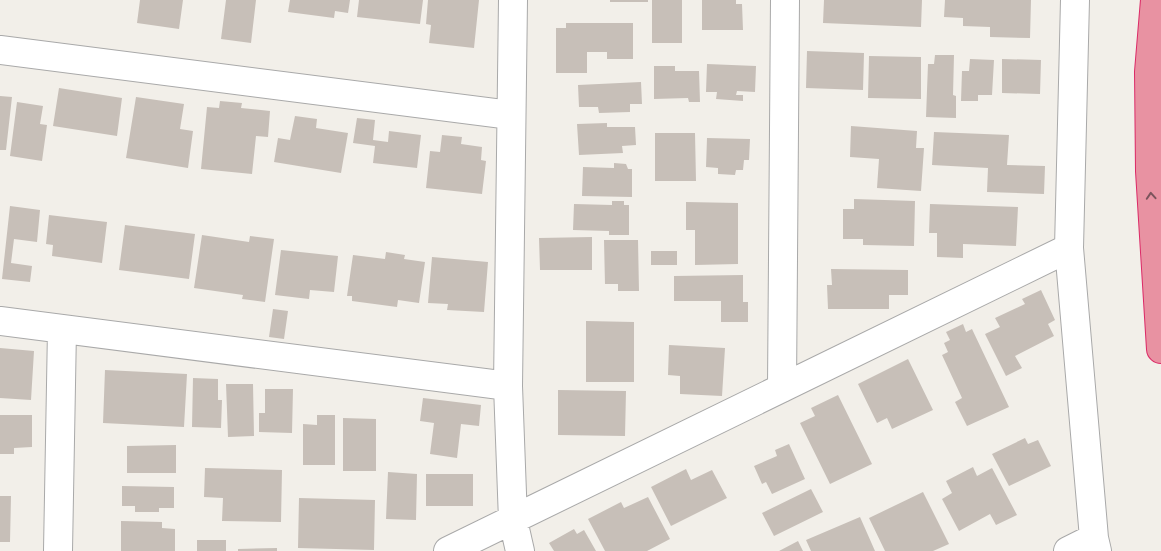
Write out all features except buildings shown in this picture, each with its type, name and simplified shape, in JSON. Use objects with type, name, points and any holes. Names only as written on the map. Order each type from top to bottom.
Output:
[{"type":"highway","points":[[1155,0],[1149,72],[1150,171],[1161,349]]},
{"type":"street","points":[[512,0],[508,386],[513,520],[520,551]]},
{"type":"street","points":[[782,388],[785,0]]},
{"type":"street","points":[[1068,551],[1096,545],[1069,248],[1075,0]]},
{"type":"street","points":[[0,50],[511,115]]},
{"type":"street","points":[[448,551],[1069,248]]},
{"type":"street","points":[[0,321],[508,386]]},
{"type":"street","points":[[58,551],[62,329]]}]
